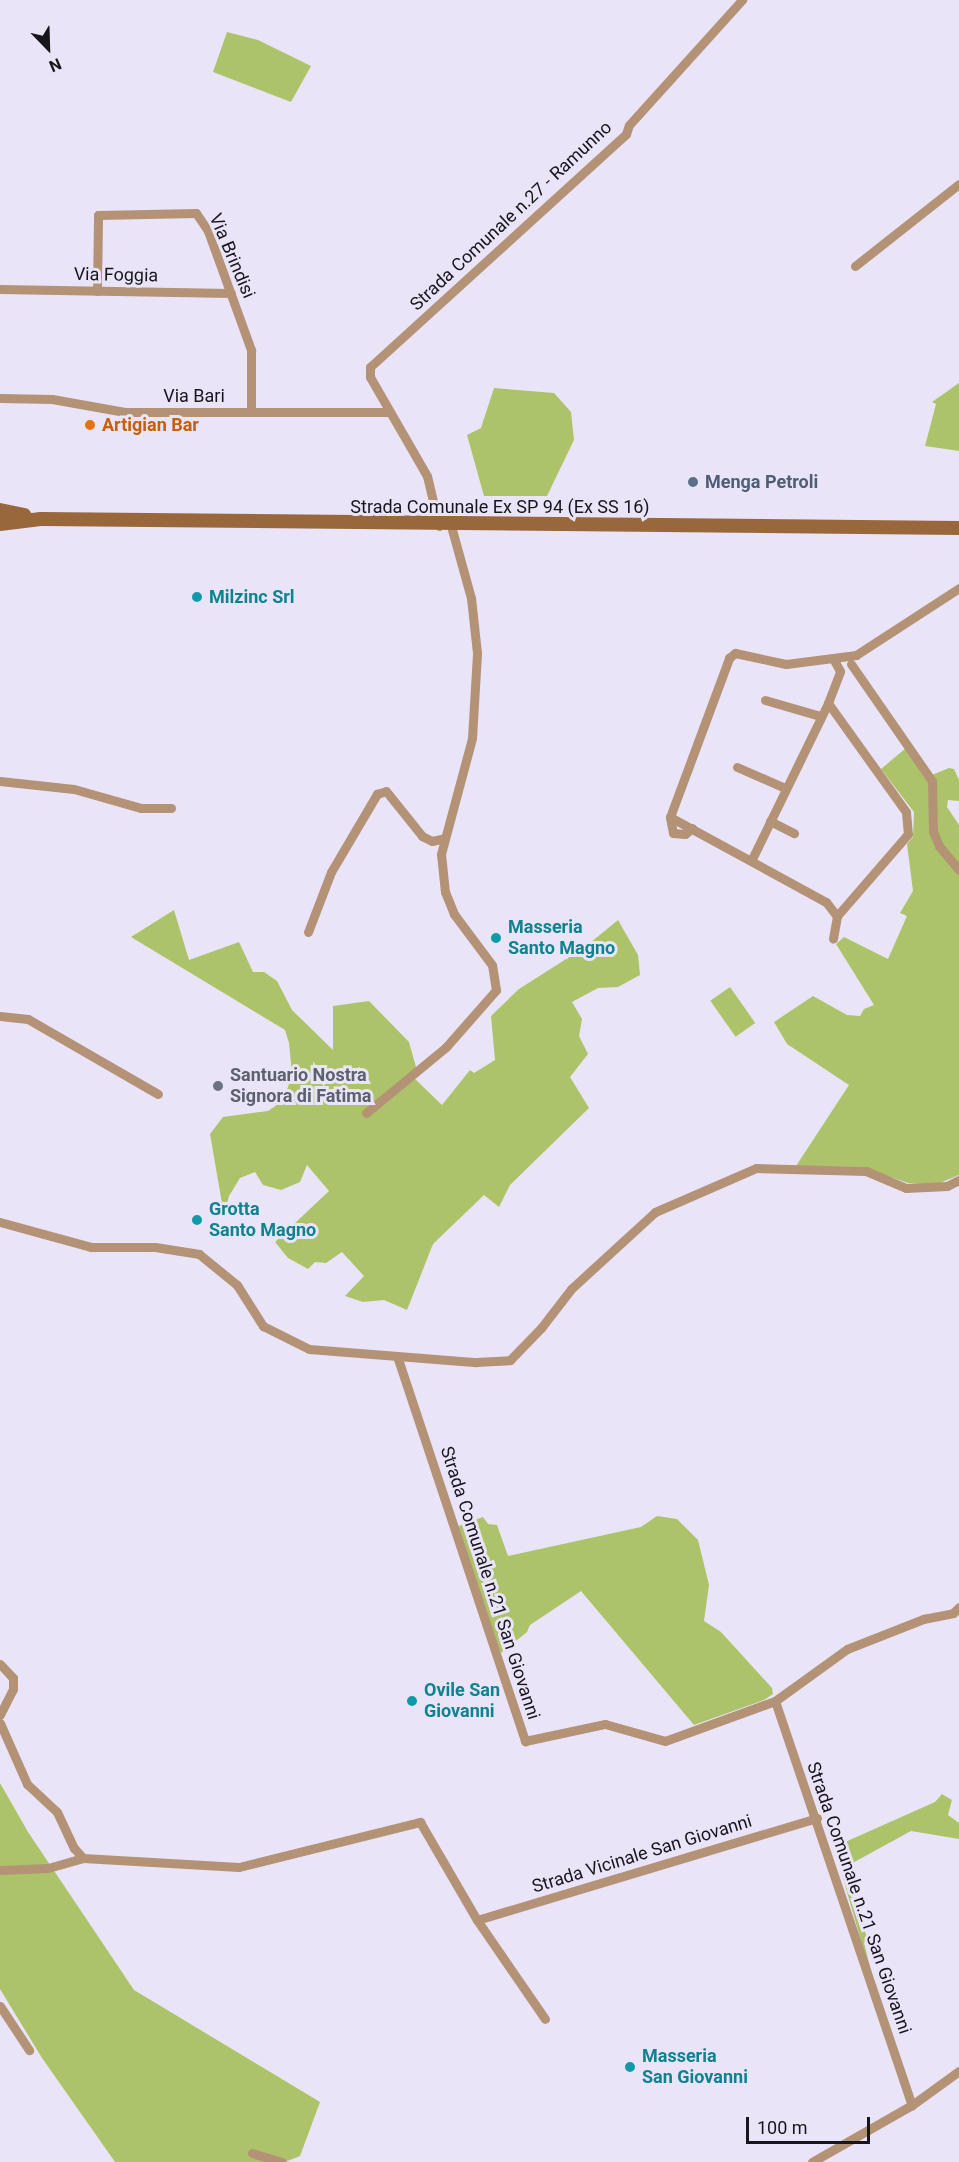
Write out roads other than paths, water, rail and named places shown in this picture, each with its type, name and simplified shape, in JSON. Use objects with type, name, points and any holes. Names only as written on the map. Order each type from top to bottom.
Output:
[{"type":"main road","name":"Strada Comunale Ex SP 94 (Ex SS 16)","points":[[0,510],[41,519]]},
{"type":"main road","name":"Strada Comunale Ex SP 94 (Ex SS 16)","points":[[0,524],[41,519],[445,526],[959,528]]},
{"type":"street","name":"Strada Comunale n.27 - Ramunno","points":[[389,412],[368,372],[626,134],[629,125],[742,0]]},
{"type":"street","points":[[855,266],[959,184]]},
{"type":"street","name":"Via Brindisi","points":[[97,291],[98,215],[196,213],[208,231],[251,350],[251,412]]},
{"type":"street","name":"Via Foggia","points":[[0,289],[231,293]]},
{"type":"street","name":"Via Bari","points":[[0,398],[52,399],[125,412],[389,412]]},
{"type":"street","points":[[366,1113],[446,1047],[496,990],[492,965],[454,914],[445,892],[441,854],[472,738],[477,653],[471,598],[427,476],[389,412]]},
{"type":"street","points":[[837,916],[826,902],[772,876],[752,858],[670,818],[729,658],[735,653],[786,664],[834,660],[856,655],[959,588]]},
{"type":"street","points":[[752,858],[828,703],[840,671],[851,664],[856,655]]},
{"type":"street","points":[[834,660],[840,671]]},
{"type":"street","points":[[851,664],[932,781],[933,831],[939,846],[959,870]]},
{"type":"street","points":[[765,700],[820,716]]},
{"type":"street","points":[[828,703],[906,812],[908,834],[837,916],[833,939]]},
{"type":"street","points":[[737,767],[785,788]]},
{"type":"street","points":[[0,781],[74,789],[141,808],[171,808]]},
{"type":"street","points":[[308,932],[331,872],[377,794],[386,791],[422,836],[432,841],[445,838]]},
{"type":"street","points":[[770,821],[794,833]]},
{"type":"street","points":[[0,1016],[28,1019],[158,1094]]},
{"type":"street","points":[[0,1222],[91,1247],[155,1247],[199,1254],[237,1286],[263,1326],[309,1349],[398,1359],[510,1360],[541,1328],[571,1288],[655,1212],[756,1168],[866,1171],[906,1188],[947,1186],[959,1180]]},
{"type":"street","name":"Strada Comunale n.21 San Giovanni","points":[[398,1359],[525,1741],[605,1724],[665,1741],[775,1701],[848,1649],[923,1619],[953,1613],[959,1608]]},
{"type":"street","points":[[0,1664],[13,1678],[13,1689],[0,1715]]},
{"type":"street","name":"Strada Comunale n.21 San Giovanni","points":[[775,1701],[817,1818],[912,2105]]},
{"type":"street","points":[[0,1723],[27,1784],[57,1812],[74,1848],[83,1858]]},
{"type":"street","name":"Strada Vicinale San Giovanni","points":[[477,1920],[817,1818]]},
{"type":"street","points":[[0,1870],[70,1864],[83,1858],[239,1867],[420,1822],[477,1920],[545,2019]]},
{"type":"street","points":[[0,2006],[29,2050]]},
{"type":"street","points":[[812,2162],[912,2105],[959,2071]]},
{"type":"street","points":[[252,2153],[282,2162]]},
{"type":"place","name":"Artigian Bar","points":[[90,425]]},
{"type":"place","name":"Menga Petroli","points":[[693,482]]},
{"type":"place","name":"Milzinc Srl","points":[[197,597]]},
{"type":"place","name":"Masseria Santo Magno","points":[[496,938]]},
{"type":"place","name":"Santuario Nostra Signora di Fatima","points":[[218,1086]]},
{"type":"place","name":"Grotta Santo Magno","points":[[197,1220]]},
{"type":"place","name":"Ovile San Giovanni","points":[[412,1701]]},
{"type":"place","name":"Masseria San Giovanni","points":[[630,2067]]}]
